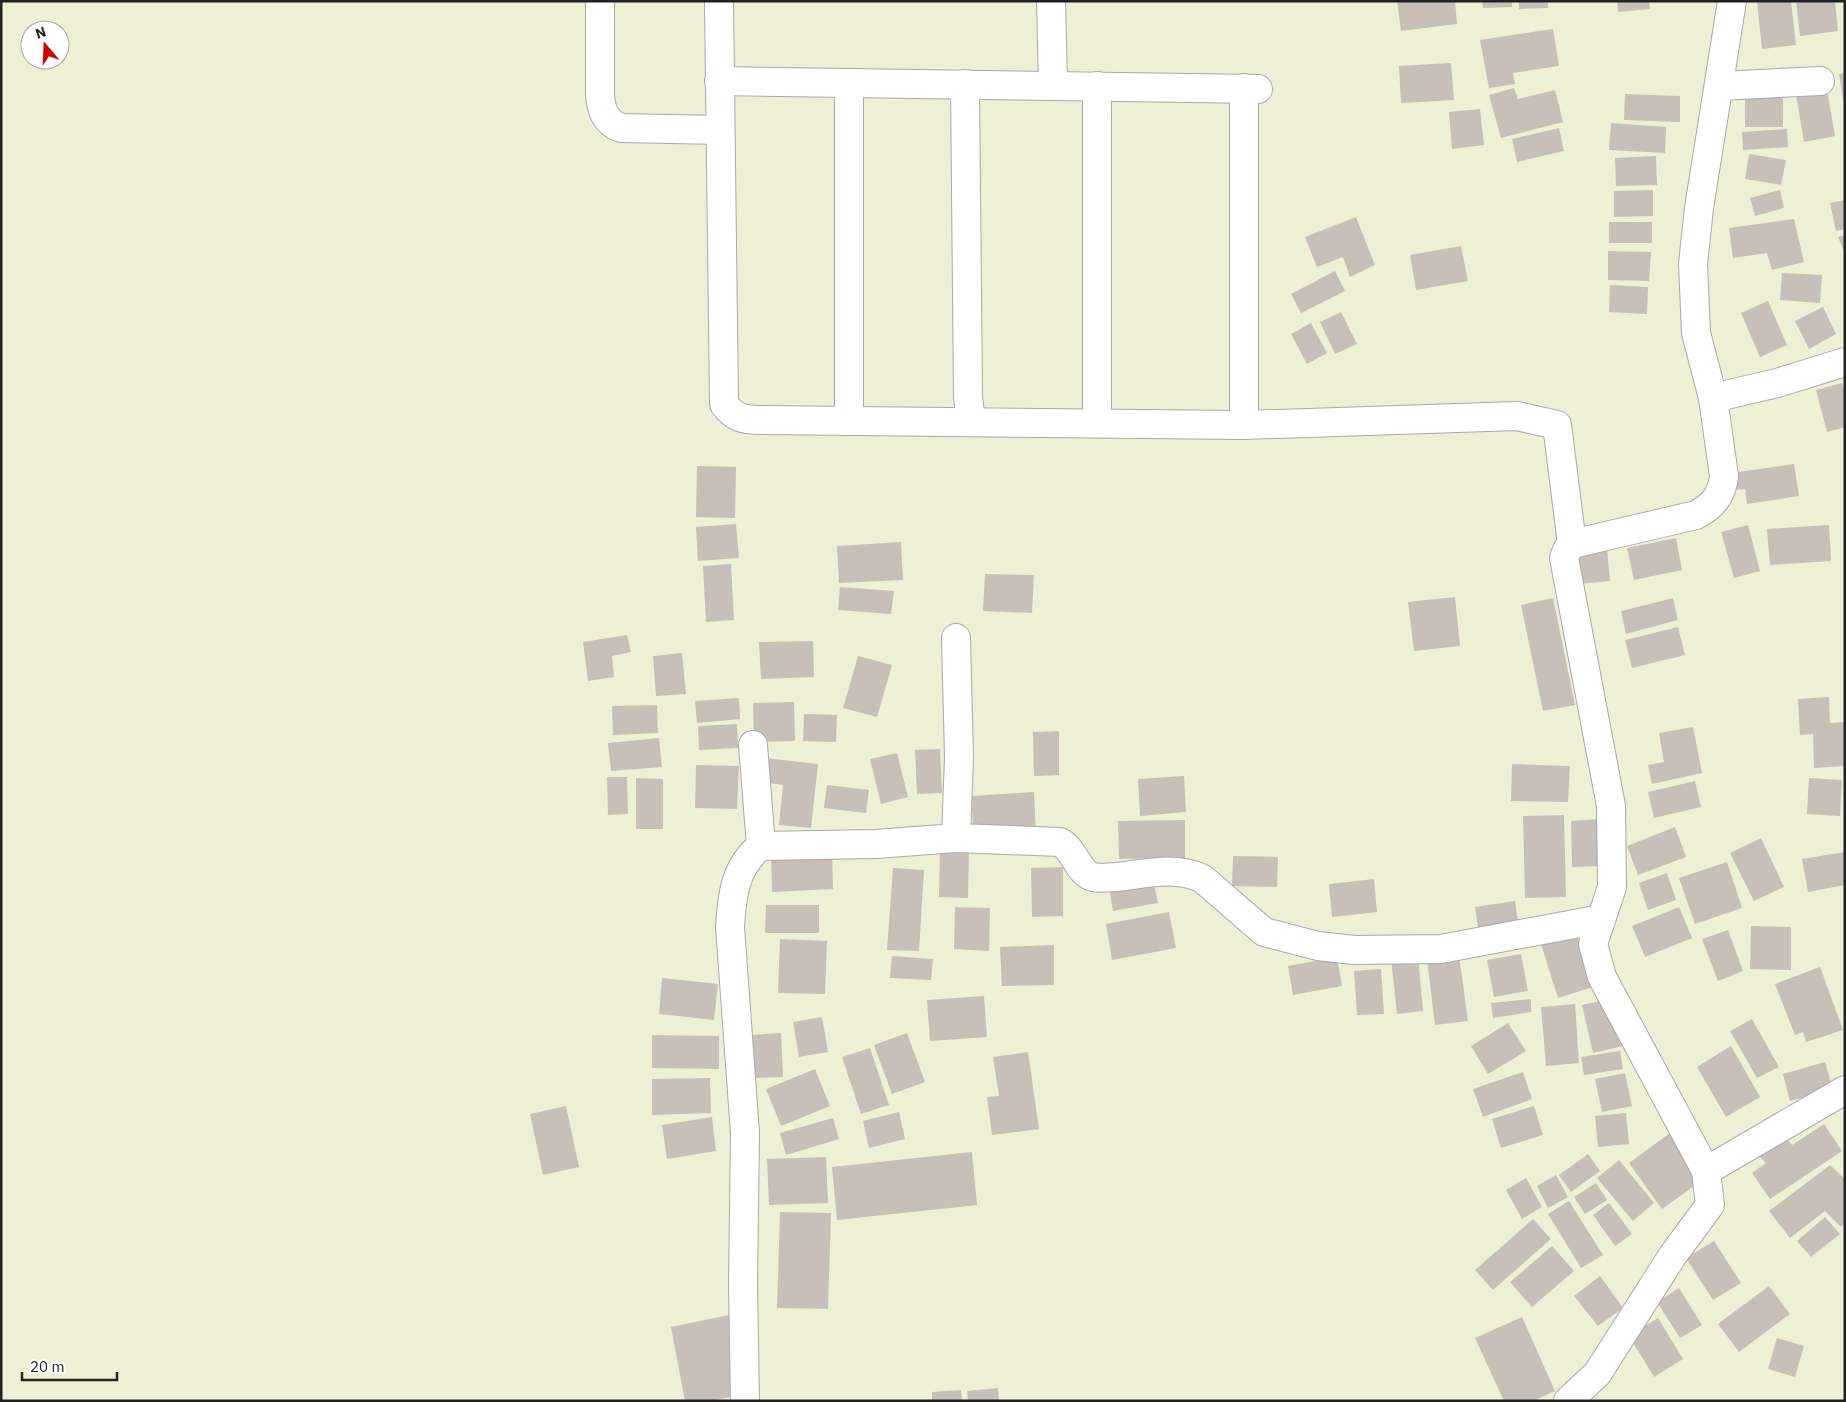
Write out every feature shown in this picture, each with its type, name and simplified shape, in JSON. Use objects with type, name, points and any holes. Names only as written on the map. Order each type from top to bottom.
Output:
[{"type":"street","points":[[600,1],[601,108],[613,125],[621,128],[720,130]]},
{"type":"street","points":[[719,1],[724,404],[730,413],[743,419],[1244,425],[1517,416],[1557,425],[1572,544]]},
{"type":"street","points":[[1050,1],[1053,86]]},
{"type":"street","points":[[1568,1401],[1597,1374],[1673,1255],[1710,1205],[1706,1171],[1602,977],[1593,944],[1612,887],[1611,806],[1607,775],[1565,566],[1567,550],[1572,544],[1696,515],[1712,505],[1722,492],[1724,476],[1713,398],[1696,333],[1693,264],[1699,208],[1720,86],[1732,1]]},
{"type":"street","points":[[719,81],[1251,89],[1244,425]]},
{"type":"street","points":[[1720,86],[1820,81]]},
{"type":"street","points":[[849,82],[849,421]]},
{"type":"street","points":[[965,84],[968,397],[971,422]]},
{"type":"street","points":[[1097,86],[1097,422]]},
{"type":"street","points":[[1713,398],[1777,383],[1845,362]]},
{"type":"street","points":[[956,638],[959,757],[956,838]]},
{"type":"street","points":[[753,745],[761,846]]},
{"type":"street","points":[[746,1401],[743,1284],[745,1133],[730,927],[732,900],[741,870],[748,856],[761,846],[876,844],[956,838],[1060,842],[1071,852],[1084,872],[1099,878],[1176,871],[1193,874],[1203,879],[1264,932],[1318,946],[1354,950],[1441,949],[1601,919]]},
{"type":"street","points":[[1706,1171],[1845,1090]]},
{"type":"green space","points":[[1,1],[1845,1],[1845,1401],[1,1401]]},
{"type":"building","points":[[1397,1],[1455,1],[1457,24],[1401,31]]},
{"type":"building","points":[[1482,1],[1512,1],[1512,7],[1483,8]]},
{"type":"building","points":[[1519,1],[1548,1],[1548,8],[1519,9]]},
{"type":"building","points":[[1617,1],[1649,1],[1650,9],[1618,12]]},
{"type":"building","points":[[1757,1],[1791,1],[1796,45],[1762,49]]},
{"type":"building","points":[[1796,1],[1835,1],[1838,31],[1800,36]]},
{"type":"building","points":[[1553,29],[1559,66],[1513,73],[1515,84],[1489,88],[1480,40]]},
{"type":"building","points":[[1451,63],[1454,100],[1401,103],[1399,66]]},
{"type":"building","points":[[1845,73],[1845,105],[1844,105],[1839,74]]},
{"type":"building","points":[[1826,84],[1835,136],[1804,142],[1795,89]]},
{"type":"building","points":[[1514,88],[1518,99],[1555,90],[1563,122],[1501,138],[1489,95]]},
{"type":"building","points":[[1745,89],[1783,89],[1783,127],[1745,127]]},
{"type":"building","points":[[1625,94],[1680,96],[1680,122],[1624,120]]},
{"type":"building","points":[[1480,109],[1484,145],[1452,149],[1449,112]]},
{"type":"building","points":[[1611,123],[1666,127],[1665,153],[1609,150]]},
{"type":"building","points":[[1559,128],[1564,151],[1517,162],[1512,139]]},
{"type":"building","points":[[1787,129],[1788,147],[1743,150],[1742,132]]},
{"type":"building","points":[[1749,154],[1786,160],[1781,185],[1745,179]]},
{"type":"building","points":[[1656,156],[1657,185],[1616,186],[1615,158]]},
{"type":"building","points":[[1653,190],[1653,216],[1614,217],[1614,191]]},
{"type":"building","points":[[1780,190],[1784,208],[1755,216],[1750,198]]},
{"type":"building","points":[[1845,200],[1845,229],[1836,231],[1830,203]]},
{"type":"building","points":[[1356,217],[1375,265],[1350,277],[1343,257],[1317,267],[1305,237]]},
{"type":"building","points":[[1794,219],[1804,262],[1772,270],[1767,253],[1733,258],[1729,228]]},
{"type":"building","points":[[1609,222],[1652,222],[1652,243],[1609,243]]},
{"type":"building","points":[[1845,235],[1845,254],[1838,237]]},
{"type":"building","points":[[1461,246],[1468,281],[1416,290],[1410,255]]},
{"type":"building","points":[[1608,251],[1651,252],[1649,281],[1608,280]]},
{"type":"building","points":[[1335,271],[1345,291],[1301,313],[1291,294]]},
{"type":"building","points":[[1782,273],[1822,275],[1820,303],[1780,300]]},
{"type":"building","points":[[1610,285],[1648,287],[1647,314],[1609,312]]},
{"type":"building","points":[[1768,301],[1787,345],[1760,357],[1741,313]]},
{"type":"building","points":[[1823,307],[1836,334],[1809,349],[1795,321]]},
{"type":"building","points":[[1341,312],[1357,344],[1335,354],[1320,322]]},
{"type":"building","points":[[1311,323],[1327,353],[1307,364],[1291,334]]},
{"type":"building","points":[[1842,383],[1845,394],[1845,427],[1827,432],[1816,390]]},
{"type":"building","points":[[1794,464],[1799,496],[1747,504],[1745,489],[1733,490],[1732,473]]},
{"type":"building","points":[[697,466],[736,467],[735,518],[696,517]]},
{"type":"building","points":[[736,524],[739,558],[698,561],[696,527]]},
{"type":"building","points":[[1748,525],[1760,571],[1734,578],[1721,532]]},
{"type":"building","points":[[1829,525],[1831,561],[1770,565],[1767,529]]},
{"type":"building","points":[[1676,538],[1682,570],[1634,580],[1627,548]]},
{"type":"building","points":[[901,542],[903,580],[839,583],[837,546]]},
{"type":"building","points":[[1607,549],[1610,581],[1578,584],[1575,553]]},
{"type":"building","points":[[731,564],[734,620],[706,622],[703,566]]},
{"type":"building","points":[[985,574],[1034,575],[1032,613],[983,611]]},
{"type":"building","points":[[840,587],[894,591],[891,614],[838,610]]},
{"type":"building","points":[[1455,597],[1460,646],[1414,651],[1408,602]]},
{"type":"building","points":[[1553,598],[1575,705],[1543,711],[1521,605]]},
{"type":"building","points":[[1673,598],[1678,620],[1626,634],[1621,611]]},
{"type":"building","points":[[1678,627],[1685,655],[1632,668],[1625,640]]},
{"type":"building","points":[[627,635],[631,652],[612,656],[614,677],[588,681],[583,642]]},
{"type":"building","points":[[813,641],[814,677],[761,679],[759,642]]},
{"type":"building","points":[[682,653],[686,694],[656,696],[653,656]]},
{"type":"building","points":[[858,656],[892,665],[877,717],[843,708]]},
{"type":"building","points":[[1829,697],[1830,723],[1845,722],[1845,766],[1814,768],[1813,734],[1800,735],[1798,699]]},
{"type":"building","points":[[739,698],[740,719],[697,723],[695,701]]},
{"type":"building","points":[[794,702],[795,741],[754,742],[753,703]]},
{"type":"building","points":[[657,705],[658,733],[613,735],[612,706]]},
{"type":"building","points":[[804,714],[837,715],[836,742],[803,741]]},
{"type":"building","points":[[737,724],[738,748],[699,750],[698,726]]},
{"type":"building","points":[[1693,727],[1702,773],[1652,784],[1648,765],[1664,762],[1659,733]]},
{"type":"building","points":[[1059,731],[1059,775],[1034,776],[1033,732]]},
{"type":"building","points":[[659,738],[662,767],[611,771],[608,743]]},
{"type":"building","points":[[940,749],[942,793],[917,794],[915,750]]},
{"type":"building","points":[[897,753],[908,797],[881,804],[870,759]]},
{"type":"building","points":[[765,758],[818,764],[811,828],[779,825],[783,785],[762,782]]},
{"type":"building","points":[[1512,764],[1570,766],[1568,802],[1511,801]]},
{"type":"building","points":[[696,765],[739,766],[737,809],[695,808]]},
{"type":"building","points":[[1184,776],[1186,812],[1140,816],[1138,779]]},
{"type":"building","points":[[607,777],[627,777],[628,814],[608,815]]},
{"type":"building","points":[[636,778],[663,779],[663,829],[636,829]]},
{"type":"building","points":[[1809,778],[1842,780],[1840,816],[1807,814]]},
{"type":"building","points":[[1695,781],[1701,807],[1654,818],[1648,792]]},
{"type":"building","points":[[827,785],[869,790],[866,813],[824,808]]},
{"type":"building","points":[[1034,792],[1036,835],[973,831],[972,796]]},
{"type":"building","points":[[1564,815],[1566,897],[1525,898],[1523,816]]},
{"type":"building","points":[[1601,819],[1603,866],[1572,867],[1571,821]]},
{"type":"building","points":[[1185,820],[1185,858],[1119,859],[1118,821]]},
{"type":"building","points":[[1675,827],[1686,857],[1638,875],[1627,846]]},
{"type":"building","points":[[1761,838],[1784,887],[1754,901],[1730,853]]},
{"type":"building","points":[[940,847],[969,848],[968,898],[939,897]]},
{"type":"building","points":[[832,850],[833,889],[772,892],[771,853]]},
{"type":"building","points":[[1845,852],[1845,885],[1808,892],[1802,859]]},
{"type":"building","points":[[1233,856],[1278,857],[1277,887],[1232,886]]},
{"type":"building","points":[[1727,862],[1742,908],[1695,924],[1679,878]]},
{"type":"building","points":[[1063,867],[1063,916],[1032,917],[1031,868]]},
{"type":"building","points":[[893,868],[924,870],[919,951],[887,950]]},
{"type":"building","points":[[1667,873],[1676,900],[1648,910],[1639,883]]},
{"type":"building","points":[[1153,879],[1158,903],[1113,911],[1109,887]]},
{"type":"building","points":[[1374,879],[1377,912],[1332,917],[1329,884]]},
{"type":"building","points":[[1515,901],[1519,928],[1479,934],[1475,907]]},
{"type":"building","points":[[766,905],[819,905],[819,933],[765,933]]},
{"type":"building","points":[[955,907],[990,908],[989,951],[954,949]]},
{"type":"building","points":[[1679,907],[1692,938],[1645,957],[1632,926]]},
{"type":"building","points":[[1169,912],[1176,948],[1112,960],[1106,924]]},
{"type":"building","points":[[1751,926],[1791,927],[1791,970],[1750,969]]},
{"type":"building","points":[[1575,930],[1593,987],[1558,998],[1540,941]]},
{"type":"building","points":[[1728,930],[1743,971],[1718,981],[1702,939]]},
{"type":"building","points":[[780,939],[827,941],[825,994],[778,993]]},
{"type":"building","points":[[1054,945],[1054,985],[1002,986],[1000,947]]},
{"type":"building","points":[[1521,954],[1528,991],[1494,997],[1487,960]]},
{"type":"building","points":[[1459,955],[1468,1021],[1435,1025],[1427,959]]},
{"type":"building","points":[[892,956],[933,959],[931,980],[890,978]]},
{"type":"building","points":[[1418,956],[1423,1011],[1397,1014],[1391,958]]},
{"type":"building","points":[[1337,957],[1342,986],[1293,995],[1288,966]]},
{"type":"building","points":[[1820,967],[1843,1030],[1806,1042],[1803,1032],[1795,1035],[1775,984]]},
{"type":"building","points":[[1381,969],[1384,1014],[1357,1015],[1354,971]]},
{"type":"building","points":[[662,978],[718,984],[714,1020],[659,1014]]},
{"type":"building","points":[[984,996],[987,1037],[930,1041],[927,1000]]},
{"type":"building","points":[[1612,998],[1623,1046],[1593,1053],[1582,1005]]},
{"type":"building","points":[[1531,999],[1531,1012],[1493,1018],[1491,1003]]},
{"type":"building","points":[[1575,1004],[1579,1063],[1546,1066],[1541,1007]]},
{"type":"building","points":[[822,1017],[828,1052],[799,1057],[793,1022]]},
{"type":"building","points":[[1752,1019],[1779,1067],[1757,1078],[1730,1031]]},
{"type":"building","points":[[1508,1023],[1526,1051],[1488,1074],[1471,1046]]},
{"type":"building","points":[[781,1033],[783,1077],[754,1078],[753,1035]]},
{"type":"building","points":[[907,1033],[925,1082],[892,1094],[874,1045]]},
{"type":"building","points":[[652,1035],[719,1036],[719,1069],[652,1068]]},
{"type":"building","points":[[1731,1046],[1760,1097],[1726,1117],[1697,1067]]},
{"type":"building","points":[[870,1048],[889,1105],[861,1114],[842,1057]]},
{"type":"building","points":[[1620,1051],[1623,1069],[1584,1075],[1581,1057]]},
{"type":"building","points":[[1028,1052],[1039,1129],[992,1135],[987,1097],[999,1096],[993,1057]]},
{"type":"building","points":[[1825,1062],[1833,1089],[1790,1101],[1783,1074]]},
{"type":"building","points":[[815,1069],[830,1106],[781,1126],[766,1089]]},
{"type":"building","points":[[1523,1072],[1532,1099],[1483,1117],[1473,1089]]},
{"type":"building","points":[[1625,1073],[1632,1106],[1602,1112],[1595,1079]]},
{"type":"building","points":[[710,1078],[711,1113],[652,1115],[652,1079]]},
{"type":"building","points":[[566,1106],[579,1167],[543,1175],[530,1114]]},
{"type":"building","points":[[1534,1106],[1543,1135],[1501,1148],[1492,1119]]},
{"type":"building","points":[[899,1112],[905,1139],[869,1148],[863,1121]]},
{"type":"building","points":[[1626,1113],[1629,1144],[1598,1147],[1595,1116]]},
{"type":"building","points":[[712,1117],[716,1151],[667,1159],[662,1125]]},
{"type":"building","points":[[833,1118],[839,1139],[786,1155],[780,1133]]},
{"type":"building","points":[[1824,1124],[1842,1151],[1770,1199],[1752,1173],[1766,1163],[1756,1153],[1780,1132],[1792,1145]]},
{"type":"building","points":[[1670,1133],[1704,1179],[1662,1209],[1629,1163]]},
{"type":"building","points":[[972,1152],[977,1205],[837,1220],[832,1167]]},
{"type":"building","points":[[1588,1154],[1600,1171],[1571,1192],[1559,1175]]},
{"type":"building","points":[[826,1157],[828,1203],[769,1205],[767,1159]]},
{"type":"building","points":[[1619,1160],[1654,1203],[1633,1221],[1597,1178]]},
{"type":"building","points":[[1830,1165],[1845,1179],[1845,1223],[1841,1227],[1825,1211],[1790,1238],[1769,1211]]},
{"type":"building","points":[[1556,1175],[1568,1197],[1548,1208],[1537,1186]]},
{"type":"building","points":[[1526,1178],[1542,1207],[1522,1219],[1506,1190]]},
{"type":"building","points":[[1596,1183],[1607,1200],[1585,1214],[1574,1197]]},
{"type":"building","points":[[1569,1201],[1603,1255],[1581,1268],[1548,1214]]},
{"type":"building","points":[[1609,1203],[1632,1234],[1615,1246],[1593,1215]]},
{"type":"building","points":[[780,1212],[831,1213],[828,1309],[777,1308]]},
{"type":"building","points":[[1825,1217],[1840,1234],[1811,1257],[1797,1241]]},
{"type":"building","points":[[1533,1219],[1551,1239],[1493,1290],[1475,1270]]},
{"type":"building","points":[[1714,1241],[1741,1283],[1713,1300],[1686,1258]]},
{"type":"building","points":[[1552,1246],[1574,1271],[1532,1307],[1510,1282]]},
{"type":"building","points":[[1600,1276],[1623,1308],[1598,1326],[1574,1296]]},
{"type":"building","points":[[1769,1286],[1790,1314],[1739,1352],[1718,1324]]},
{"type":"building","points":[[1679,1288],[1702,1325],[1680,1338],[1657,1302]]},
{"type":"building","points":[[729,1315],[744,1394],[711,1401],[685,1401],[671,1327]]},
{"type":"building","points":[[1522,1317],[1555,1391],[1533,1401],[1504,1401],[1475,1338]]},
{"type":"building","points":[[1658,1318],[1683,1359],[1654,1377],[1629,1336]]},
{"type":"building","points":[[1777,1338],[1804,1346],[1795,1377],[1768,1369]]},
{"type":"building","points":[[998,1388],[999,1401],[968,1401],[967,1391]]},
{"type":"building","points":[[961,1390],[962,1401],[932,1401],[932,1392]]}]
